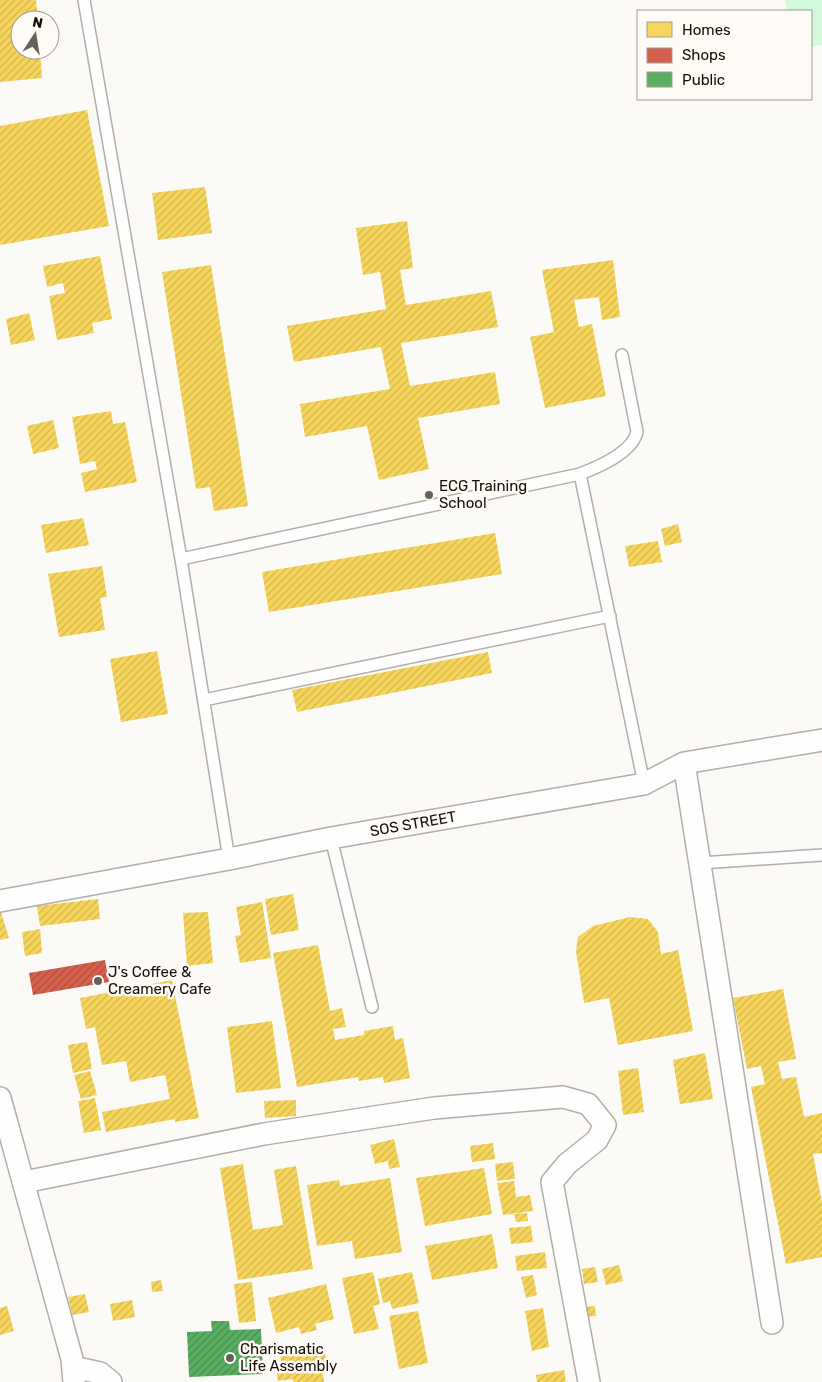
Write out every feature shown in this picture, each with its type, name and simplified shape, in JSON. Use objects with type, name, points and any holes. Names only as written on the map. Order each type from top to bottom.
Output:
[{"type":"street","name":"SOS STREET","points":[[0,901],[229,859],[331,838],[644,784],[684,763],[822,740]]},
{"type":"street","points":[[684,763],[772,1323]]},
{"type":"street","points":[[24,1182],[264,1134],[434,1108],[563,1097],[588,1104],[605,1125],[597,1140],[567,1164],[552,1182],[589,1382]]},
{"type":"street","points":[[0,1098],[24,1182],[73,1374],[100,1373],[111,1382]]},
{"type":"lane","points":[[84,0],[182,559],[229,859]]},
{"type":"lane","points":[[182,559],[580,474],[602,466],[633,443],[637,432],[622,355]]},
{"type":"lane","points":[[580,474],[644,784]]},
{"type":"lane","points":[[204,700],[610,616]]},
{"type":"lane","points":[[331,838],[372,1008]]},
{"type":"lane","points":[[700,863],[822,855]]},
{"type":"green space","points":[[785,0],[822,0],[822,45],[812,47],[812,10],[787,10]]},
{"type":"building: Homes","points":[[0,0],[36,0],[37,10],[10,10],[10,60],[41,60],[42,78],[0,82]]},
{"type":"building: Homes","points":[[87,110],[109,226],[0,245],[0,126]]},
{"type":"building: Homes","points":[[205,187],[212,233],[158,240],[152,193]]},
{"type":"building: Homes","points":[[407,221],[413,268],[400,270],[406,305],[491,291],[498,327],[401,343],[410,386],[495,372],[500,404],[418,418],[429,469],[379,480],[367,426],[305,437],[300,404],[390,389],[381,347],[294,362],[287,326],[386,309],[380,272],[363,275],[356,228]]},
{"type":"building: Homes","points":[[100,256],[112,319],[92,323],[94,333],[57,340],[49,296],[65,293],[63,283],[47,287],[43,266]]},
{"type":"building: Homes","points":[[613,260],[620,317],[602,320],[599,297],[574,300],[579,327],[592,324],[606,396],[545,408],[530,337],[554,332],[542,270]]},
{"type":"building: Homes","points":[[211,265],[248,506],[214,511],[210,487],[196,489],[162,272]]},
{"type":"building: Homes","points":[[29,313],[35,340],[11,345],[6,319]]},
{"type":"building: Homes","points":[[111,411],[113,424],[125,422],[137,482],[85,492],[81,473],[97,469],[95,461],[80,464],[72,417]]},
{"type":"building: Homes","points":[[53,420],[59,448],[33,454],[27,426]]},
{"type":"building: Homes","points":[[83,518],[89,545],[46,553],[41,525]]},
{"type":"building: Homes","points":[[678,524],[682,542],[665,546],[661,529]]},
{"type":"building: Homes","points":[[495,533],[502,574],[269,612],[262,572]]},
{"type":"building: Homes","points":[[658,541],[662,562],[629,567],[625,546]]},
{"type":"building: Homes","points":[[102,566],[107,597],[100,598],[105,630],[59,637],[48,574]]},
{"type":"building: Homes","points":[[157,651],[168,714],[121,722],[110,659]]},
{"type":"building: Homes","points":[[488,652],[492,673],[297,712],[292,690]]},
{"type":"building: Homes","points":[[293,894],[299,930],[271,935],[265,899]]},
{"type":"building: Homes","points":[[98,899],[100,919],[40,926],[37,906]]},
{"type":"building: Homes","points":[[262,902],[271,958],[240,963],[235,936],[241,935],[236,907]]},
{"type":"building: Homes","points":[[0,909],[9,938],[0,940]]},
{"type":"building: Homes","points":[[208,912],[213,963],[187,966],[183,913]]},
{"type":"building: Homes","points":[[630,917],[648,919],[658,932],[661,954],[678,950],[693,1031],[618,1045],[609,998],[584,1003],[576,951],[578,937],[593,926]]},
{"type":"building: Homes","points":[[40,929],[42,953],[25,956],[22,932]]},
{"type":"building: Homes","points":[[318,945],[330,1011],[342,1008],[346,1027],[333,1029],[335,1040],[364,1035],[364,1031],[393,1026],[395,1040],[403,1038],[410,1078],[384,1083],[383,1077],[359,1081],[358,1077],[297,1087],[273,953]]},
{"type":"building: Homes","points":[[172,980],[199,1118],[175,1122],[175,1119],[106,1132],[102,1112],[170,1099],[165,1075],[130,1082],[126,1061],[102,1065],[95,1027],[86,1029],[80,998]]},
{"type":"building: Homes","points":[[783,989],[796,1059],[778,1062],[782,1079],[796,1077],[804,1117],[822,1113],[822,1153],[813,1154],[822,1203],[822,1257],[786,1264],[751,1087],[765,1084],[761,1066],[747,1069],[733,998]]},
{"type":"building: Homes","points":[[272,1021],[281,1088],[236,1093],[227,1027]]},
{"type":"building: Homes","points":[[87,1042],[92,1069],[73,1073],[68,1045]]},
{"type":"building: Homes","points":[[705,1053],[713,1099],[680,1104],[673,1060]]},
{"type":"building: Homes","points":[[638,1068],[644,1112],[623,1115],[618,1071]]},
{"type":"building: Homes","points":[[90,1071],[97,1095],[81,1099],[74,1075]]},
{"type":"building: Homes","points":[[95,1098],[101,1130],[84,1133],[78,1101]]},
{"type":"building: Homes","points":[[296,1100],[296,1116],[265,1118],[264,1101]]},
{"type":"building: Homes","points":[[394,1139],[400,1167],[389,1169],[388,1161],[375,1164],[370,1145]]},
{"type":"building: Homes","points":[[493,1143],[495,1159],[472,1162],[470,1146]]},
{"type":"building: Homes","points":[[513,1162],[515,1179],[497,1181],[495,1164]]},
{"type":"building: Homes","points":[[243,1164],[253,1230],[283,1225],[274,1170],[296,1166],[313,1269],[238,1280],[220,1168]]},
{"type":"building: Homes","points":[[484,1168],[492,1214],[425,1226],[416,1178]]},
{"type":"building: Homes","points":[[390,1178],[402,1252],[355,1259],[352,1241],[317,1246],[307,1185],[339,1180],[340,1186]]},
{"type":"building: Homes","points":[[514,1181],[516,1197],[530,1195],[533,1211],[503,1215],[497,1183]]},
{"type":"building: Homes","points":[[527,1213],[528,1221],[516,1222],[514,1214]]},
{"type":"building: Homes","points":[[531,1226],[533,1242],[511,1244],[509,1228]]},
{"type":"building: Homes","points":[[492,1234],[498,1268],[432,1280],[425,1246]]},
{"type":"building: Homes","points":[[545,1252],[547,1268],[517,1271],[515,1256]]},
{"type":"building: Homes","points":[[619,1265],[623,1281],[606,1285],[602,1269]]},
{"type":"building: Homes","points":[[595,1267],[598,1282],[584,1284],[582,1269]]},
{"type":"building: Homes","points":[[373,1272],[380,1304],[373,1306],[379,1329],[354,1334],[342,1278]]},
{"type":"building: Homes","points":[[412,1272],[419,1303],[392,1309],[390,1301],[383,1303],[378,1279]]},
{"type":"building: Homes","points":[[533,1275],[537,1295],[526,1298],[521,1277]]},
{"type":"building: Homes","points":[[161,1280],[163,1291],[152,1292],[151,1282]]},
{"type":"building: Homes","points":[[252,1282],[256,1321],[239,1323],[234,1284]]},
{"type":"building: Homes","points":[[326,1284],[334,1319],[315,1324],[317,1330],[301,1334],[299,1327],[276,1333],[268,1298]]},
{"type":"building: Homes","points":[[85,1294],[89,1312],[72,1315],[68,1297]]},
{"type":"building: Homes","points":[[132,1300],[135,1317],[113,1321],[110,1304]]},
{"type":"building: Homes","points":[[7,1306],[14,1331],[0,1335],[0,1308]]},
{"type":"building: Homes","points":[[595,1306],[596,1316],[587,1317],[585,1307]]},
{"type":"building: Homes","points":[[543,1308],[549,1347],[532,1351],[525,1311]]},
{"type":"building: Homes","points":[[418,1311],[428,1363],[399,1369],[389,1316]]},
{"type":"building: Homes","points":[[324,1348],[328,1372],[323,1373],[324,1382],[293,1382],[293,1379],[278,1381],[275,1363],[281,1362],[279,1353],[300,1349],[301,1353]]},
{"type":"building: Homes","points":[[564,1370],[566,1382],[537,1382],[536,1375]]},
{"type":"building: Shops","points":[[105,960],[109,982],[33,995],[29,973]]},
{"type":"building: Public","points":[[211,1321],[229,1321],[230,1330],[261,1329],[263,1374],[189,1377],[187,1332],[212,1331]]},
{"type":"place","name":"ECG Training School","points":[[429,495]]},
{"type":"place","name":"J's Coffee & Creamery Cafe","points":[[98,981]]},
{"type":"place","name":"Charismatic Life Assembly","points":[[230,1358]]}]
